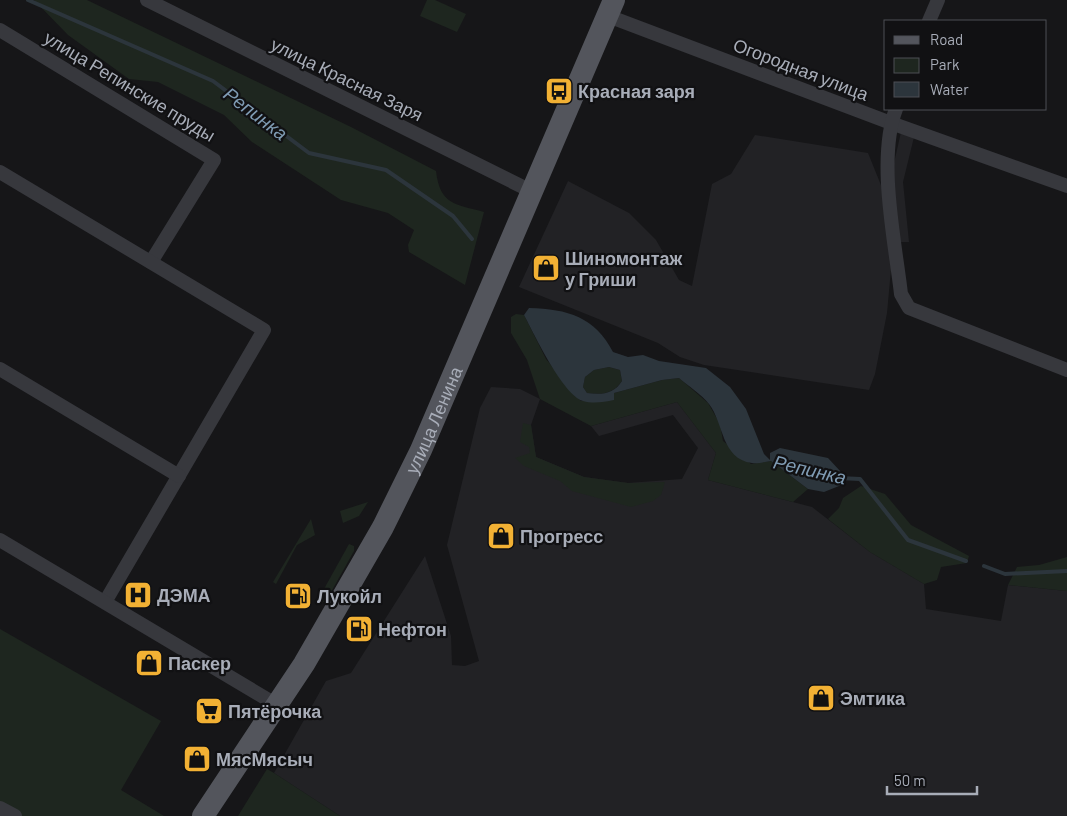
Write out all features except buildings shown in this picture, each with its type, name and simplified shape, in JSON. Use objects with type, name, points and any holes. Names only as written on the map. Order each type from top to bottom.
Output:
[{"type":"main road","name":"улица Ленина","points":[[203,816],[328,626],[396,502],[421,450],[611,8]]},
{"type":"street","name":"улица Красная Заря","points":[[147,0],[531,191]]},
{"type":"street","points":[[930,20],[938,0]]},
{"type":"street","name":"Огородная улица","points":[[611,8],[891,123],[1067,186]]},
{"type":"street","name":"улица Репинские пруды","points":[[0,30],[214,160],[151,262]]},
{"type":"street","points":[[896,110],[891,123],[888,182],[901,294],[909,308],[1067,370]]},
{"type":"street","points":[[0,172],[264,330],[104,602]]},
{"type":"street","points":[[0,369],[179,476]]},
{"type":"street","points":[[0,540],[277,705]]},
{"type":"street","points":[[0,808],[15,816]]},
{"type":"shaded area","points":[[901,132],[914,137],[903,182],[909,242],[899,242],[890,181]]},
{"type":"shaded area","points":[[755,135],[868,153],[887,200],[892,258],[887,313],[875,374],[869,390],[704,365],[680,357],[658,343],[519,287],[568,181],[629,213],[656,240],[679,280],[692,286],[712,184],[731,174]]},
{"type":"shaded area","points":[[491,387],[520,389],[540,399],[531,425],[536,457],[584,477],[628,483],[682,479],[698,448],[673,415],[599,436],[591,426],[677,402],[716,453],[708,480],[812,507],[870,552],[924,584],[926,609],[1001,621],[1008,585],[1067,591],[1067,816],[340,816],[274,773],[326,681],[351,673],[425,556],[451,636],[452,665],[465,666],[479,661],[447,545],[480,408]]},
{"type":"green space","points":[[34,0],[87,0],[351,127],[436,171],[441,191],[445,197],[457,204],[484,212],[465,285],[409,252],[408,245],[414,230],[388,213],[341,200],[252,142],[224,115],[158,82],[129,79],[68,35]]},
{"type":"green space","points":[[427,0],[435,0],[466,14],[457,32],[420,16]]},
{"type":"green space","points":[[516,314],[524,315],[546,359],[581,401],[614,400],[614,393],[662,380],[679,378],[708,403],[720,424],[723,441],[751,464],[771,461],[808,489],[793,502],[708,480],[716,453],[677,402],[591,426],[540,399],[527,360],[511,333],[511,317]]},
{"type":"green space","points":[[609,367],[620,370],[622,381],[619,385],[607,393],[587,393],[583,387],[585,377],[594,370]]},
{"type":"green space","points":[[523,423],[531,425],[536,457],[584,477],[628,483],[665,482],[661,495],[653,501],[631,507],[572,491],[560,481],[524,466],[515,458],[530,453],[529,447],[520,442]]},
{"type":"green space","points":[[861,486],[885,494],[911,525],[969,556],[967,563],[941,567],[937,580],[924,584],[870,552],[828,519],[839,508],[843,498]]},
{"type":"green space","points":[[368,502],[359,516],[343,523],[340,511]]},
{"type":"green space","points":[[311,519],[315,535],[297,545],[276,584],[273,582]]},
{"type":"green space","points":[[349,544],[354,546],[354,551],[326,601],[321,603],[319,598]]},
{"type":"green space","points":[[1067,557],[1067,591],[1008,585],[1017,567],[1039,565]]},
{"type":"green space","points":[[0,629],[161,721],[121,790],[164,816],[0,816]]},
{"type":"green space","points":[[267,769],[274,773],[340,816],[238,816]]},
{"type":"water","points":[[529,308],[568,313],[579,317],[598,330],[613,352],[628,357],[643,355],[659,361],[706,368],[730,387],[746,409],[764,454],[770,460],[770,453],[780,448],[828,458],[841,472],[844,484],[824,492],[808,489],[771,461],[754,463],[742,460],[734,455],[724,439],[709,404],[679,378],[662,380],[614,393],[614,400],[595,403],[583,401],[567,388],[558,376],[524,315]],"holes":[[[609,367],[620,370],[622,381],[615,389],[607,393],[587,393],[583,387],[585,377],[594,370]]]},
{"type":"waterway","name":"Репинка","points":[[28,0],[213,81],[309,153],[386,170],[453,216],[472,239]]},
{"type":"waterway","name":"Репинка","points":[[839,478],[860,479],[908,540],[966,561]]},
{"type":"waterway","name":"Репинка","points":[[984,566],[1005,574],[1067,571]]},
{"type":"place","name":"Красная заря","points":[[559,91]]},
{"type":"place","name":"Шиномонтаж у Гриши","points":[[546,268]]},
{"type":"place","name":"Прогресс","points":[[501,536]]},
{"type":"place","name":"ДЭМА","points":[[138,595]]},
{"type":"place","name":"Лукойл","points":[[298,596]]},
{"type":"place","name":"Нефтон","points":[[359,629]]},
{"type":"place","name":"Паскер","points":[[149,663]]},
{"type":"place","name":"Эмтика","points":[[821,698]]},
{"type":"place","name":"Пятёрочка","points":[[209,711]]},
{"type":"place","name":"МясМясыч","points":[[197,759]]}]
